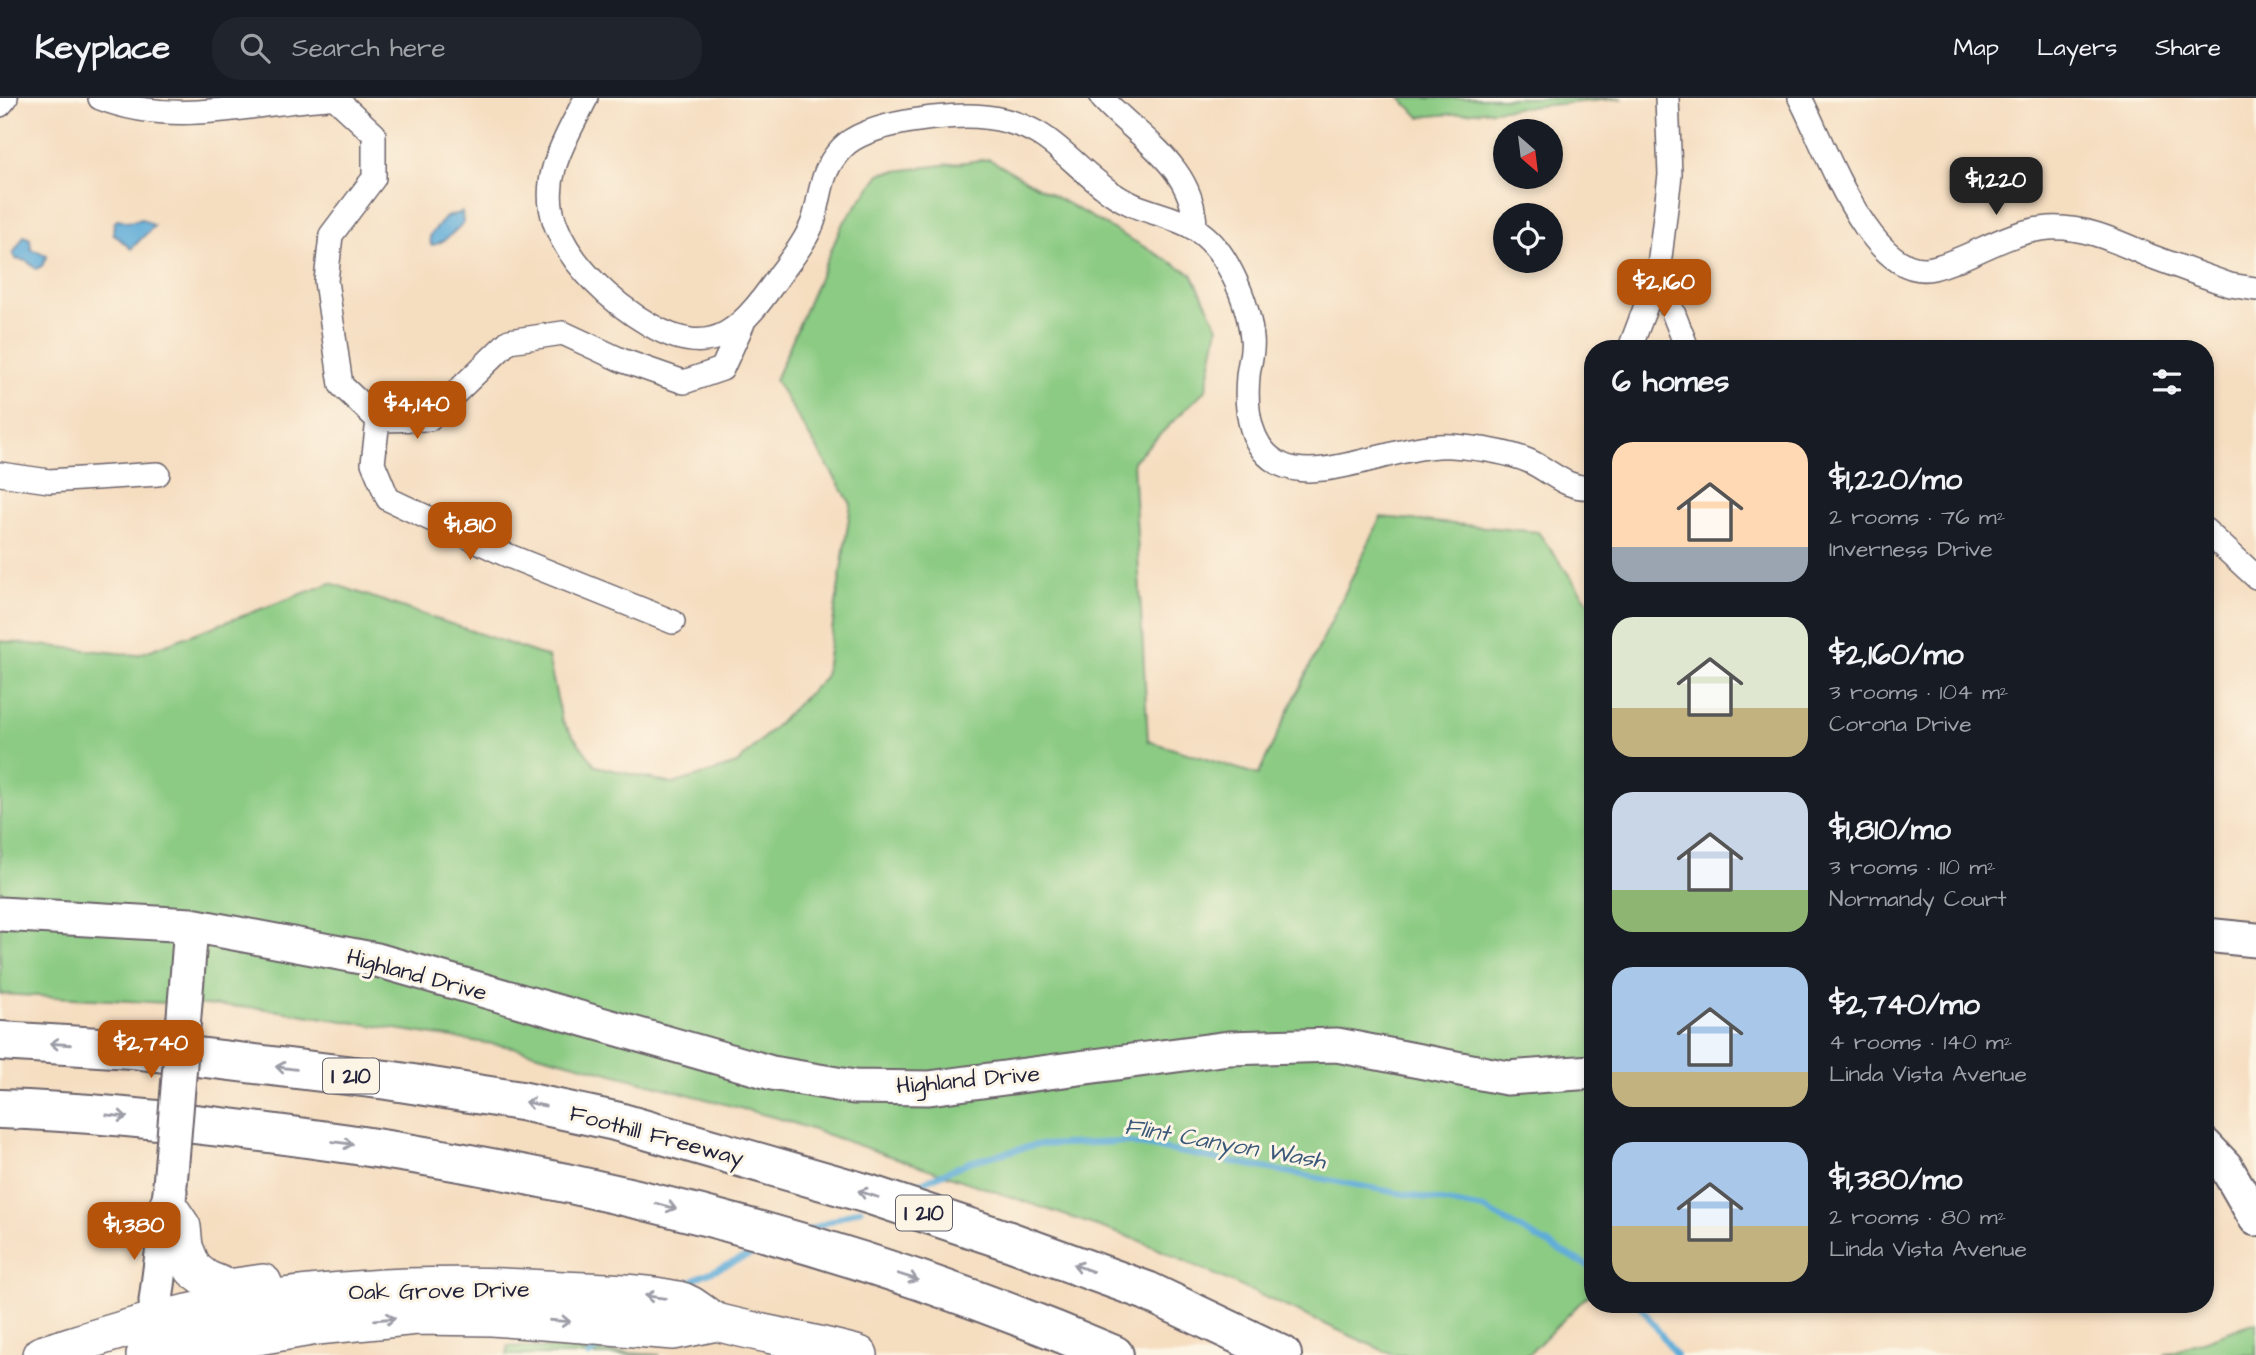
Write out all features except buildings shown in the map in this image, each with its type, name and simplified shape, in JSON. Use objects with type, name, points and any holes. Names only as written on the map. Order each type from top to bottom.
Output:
[{"type":"highway","name":"Foothill Freeway","points":[[0,1041],[132,1049],[387,1080],[521,1101],[697,1143],[997,1237],[1147,1292],[1282,1355]]},
{"type":"highway","points":[[0,1109],[76,1111],[328,1141],[394,1150],[600,1189],[844,1256],[1020,1315],[1114,1355]]},
{"type":"highway","points":[[1147,1292],[1303,1355]]},
{"type":"main road","points":[[169,1195],[182,1227],[184,1247],[193,1269],[206,1279],[228,1288],[368,1273],[401,1287]]},
{"type":"main road","name":"Oak Grove Drive","points":[[145,1339],[306,1296],[401,1287],[492,1301]]},
{"type":"main road","name":"Oak Grove Drive","points":[[41,1355],[145,1339],[417,1316],[492,1301],[651,1296],[683,1301],[717,1322],[806,1339],[859,1355]]},
{"type":"street","points":[[0,104],[6,98]]},
{"type":"street","points":[[100,98],[130,110],[196,115],[278,101],[328,98]]},
{"type":"street","points":[[335,98],[374,134],[374,178],[331,235],[326,281],[341,385],[378,420],[429,419],[509,341],[563,333],[621,360],[684,382],[722,369],[743,323],[797,251],[813,221],[818,189],[829,164],[844,145],[862,133],[889,124],[980,116],[1019,123],[1048,137],[1112,194],[1141,208],[1195,226],[1225,260],[1247,308],[1253,342],[1248,390],[1251,428],[1262,451],[1277,463],[1296,471],[1316,471],[1413,448],[1448,445],[1518,458],[1579,489],[1584,488]]},
{"type":"street","points":[[586,98],[548,181],[549,202],[557,228],[575,256],[599,286],[629,313],[668,336],[696,343],[719,339],[743,323]]},
{"type":"street","points":[[1102,98],[1169,162],[1184,181],[1194,203],[1195,226]]},
{"type":"street","points":[[1633,340],[1658,274],[1670,175],[1667,98]]},
{"type":"street","points":[[1800,98],[1852,206],[1875,239],[1897,260],[1916,269],[1934,268],[2009,236],[2048,228],[2081,230],[2230,285],[2256,289]]},
{"type":"street","points":[[1658,274],[1684,340]]},
{"type":"street","points":[[378,420],[373,463],[388,499],[509,556],[673,622]]},
{"type":"street","points":[[0,474],[49,481],[158,474]]},
{"type":"street","points":[[2214,538],[2256,577]]},
{"type":"street","name":"Highland Drive","points":[[0,914],[191,925],[377,960],[772,1073],[854,1087],[929,1088],[1228,1048],[1337,1045],[1507,1078],[1584,1077]]},
{"type":"street","points":[[145,1339],[156,1301],[169,1195],[191,925]]},
{"type":"street","points":[[2214,936],[2256,940]]},
{"type":"street","points":[[2214,1154],[2226,1167],[2256,1219]]},
{"type":"green space","points":[[1400,98],[1624,98],[1420,117]]},
{"type":"green space","points":[[989,159],[1192,274],[1218,327],[1206,389],[1133,461],[1148,741],[1258,775],[1381,517],[1538,532],[1584,596],[1584,1299],[1528,1355],[1393,1355],[1138,1240],[784,1120],[512,1047],[260,1008],[0,994],[0,641],[137,655],[331,583],[548,657],[562,721],[596,766],[673,784],[737,764],[825,677],[851,504],[775,380],[842,225],[881,173]]},
{"type":"green space","points":[[2256,1322],[2256,1355],[2164,1355]]},
{"type":"green space","points":[[508,1346],[660,1355],[507,1355]]},
{"type":"water","points":[[462,212],[463,223],[444,240],[431,245],[430,235],[446,217]]},
{"type":"water","points":[[118,219],[129,222],[142,219],[154,226],[131,249],[113,233],[114,223]]},
{"type":"water","points":[[24,236],[30,239],[31,249],[47,256],[42,266],[36,269],[27,261],[16,259],[13,254]]},
{"type":"waterway","name":"Flint Canyon Wash","points":[[903,1191],[969,1162],[1035,1145],[1125,1142],[1484,1209],[1584,1264]]},
{"type":"waterway","name":"Flint Canyon Wash","points":[[809,1230],[861,1209]]},
{"type":"waterway","name":"Flint Canyon Wash","points":[[682,1288],[696,1278],[767,1248]]},
{"type":"waterway","name":"Flint Canyon Wash","points":[[1646,1313],[1676,1355]]},
{"type":"waterway","name":"Flint Canyon Wash","points":[[589,1355],[611,1339]]}]
